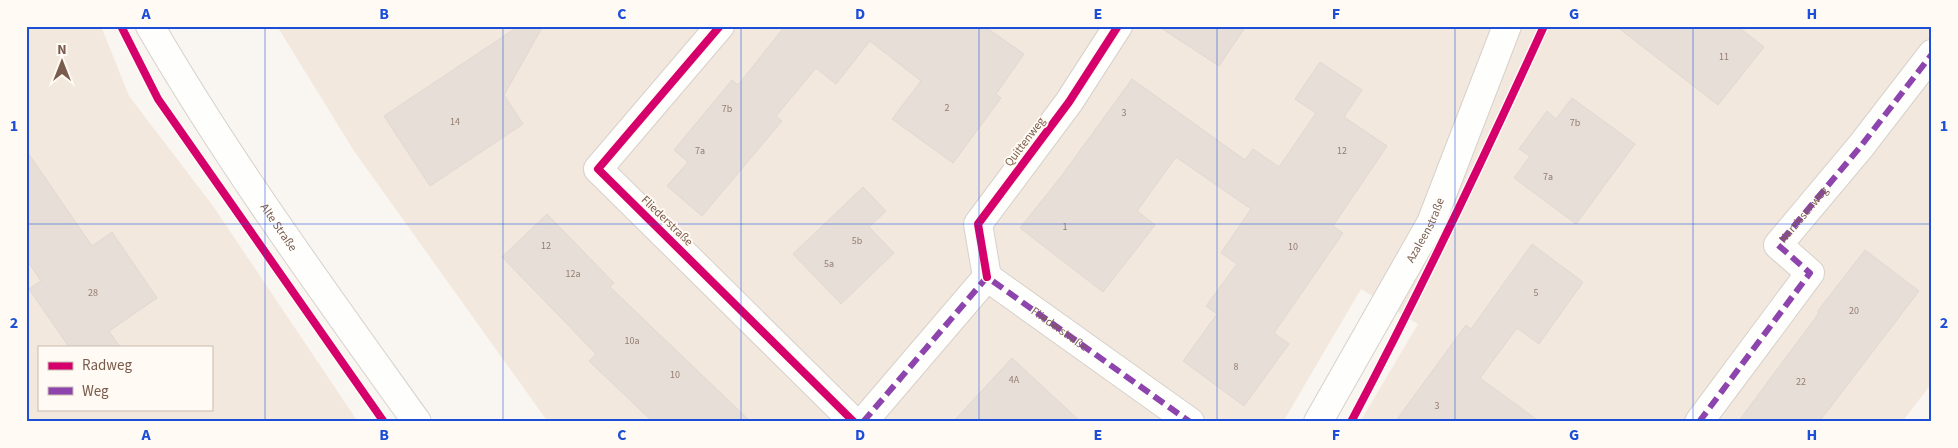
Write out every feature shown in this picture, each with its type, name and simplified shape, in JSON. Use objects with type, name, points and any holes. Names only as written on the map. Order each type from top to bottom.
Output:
[{"type":"street","name":"Alte Straße","points":[[150,26],[188,92],[246,179],[417,422]]},
{"type":"street","name":"Fliederstraße","points":[[720,26],[598,169],[854,422]]},
{"type":"street","name":"Quittenweg","points":[[987,277],[978,224],[1069,102],[1118,26]]},
{"type":"street","name":"Azaleenstraße","points":[[1318,422],[1431,223],[1507,26]]},
{"type":"street","name":"Narzissenweg","points":[[1699,422],[1810,273],[1778,245],[1860,146],[1932,54]]},
{"type":"street","name":"Fliederstraße","points":[[987,277],[1190,422]]},
{"type":"street","points":[[863,422],[987,277]]},
{"type":"shaded area","points":[[26,26],[101,26],[129,96],[213,206],[358,422],[26,422]]},
{"type":"shaded area","points":[[277,26],[1932,26],[1932,383],[1902,422],[1360,422],[1418,324],[1361,289],[1283,422],[548,422],[354,151]]},
{"type":"building","points":[[519,26],[543,26],[504,95],[523,124],[430,186],[384,116]]},
{"type":"building","points":[[785,26],[984,26],[1024,54],[996,94],[1001,98],[953,163],[892,119],[921,81],[870,41],[836,84],[816,68],[776,116],[782,121],[702,216],[667,186],[688,162],[674,150],[732,80],[738,85]]},
{"type":"building","points":[[1158,26],[1246,26],[1219,66]]},
{"type":"building","points":[[1616,26],[1737,26],[1764,47],[1718,105]]},
{"type":"building","points":[[1320,62],[1362,90],[1344,117],[1387,146],[1333,226],[1343,233],[1274,333],[1289,344],[1244,406],[1183,361],[1217,314],[1206,306],[1237,264],[1221,253],[1251,209],[1176,157],[1137,211],[1155,225],[1103,292],[1020,228],[1060,178],[1132,79],[1245,160],[1253,149],[1279,167],[1316,113],[1295,99]]},
{"type":"building","points":[[1572,98],[1635,144],[1576,224],[1514,178],[1530,156],[1519,149],[1547,111],[1556,119]]},
{"type":"building","points":[[26,150],[92,246],[112,232],[157,298],[109,331],[119,346],[68,346],[29,289],[41,281],[26,259]]},
{"type":"building","points":[[863,187],[886,211],[869,227],[894,253],[841,304],[793,254]]},
{"type":"building","points":[[547,214],[614,283],[610,287],[751,422],[653,422],[589,361],[596,354],[502,257]]},
{"type":"building","points":[[1532,244],[1583,282],[1539,344],[1517,328],[1480,378],[1540,422],[1395,422],[1466,325],[1471,329]]},
{"type":"building","points":[[1865,250],[1919,291],[1819,422],[1738,422],[1819,313],[1817,312]]},
{"type":"building","points":[[1012,358],[1081,422],[953,422]]},
{"type":"marked path","points":[[1699,422],[1810,273],[1778,245],[1861,146],[1932,54]]},
{"type":"marked path","points":[[863,422],[987,277],[1190,422]]},
{"type":"cycle path","points":[[121,26],[158,99],[384,422]]},
{"type":"cycle path","points":[[720,26],[598,169],[854,422]]},
{"type":"cycle path","points":[[987,277],[978,224],[1069,102],[1118,26]]},
{"type":"cycle path","points":[[1351,422],[1450,226],[1544,26]]}]
